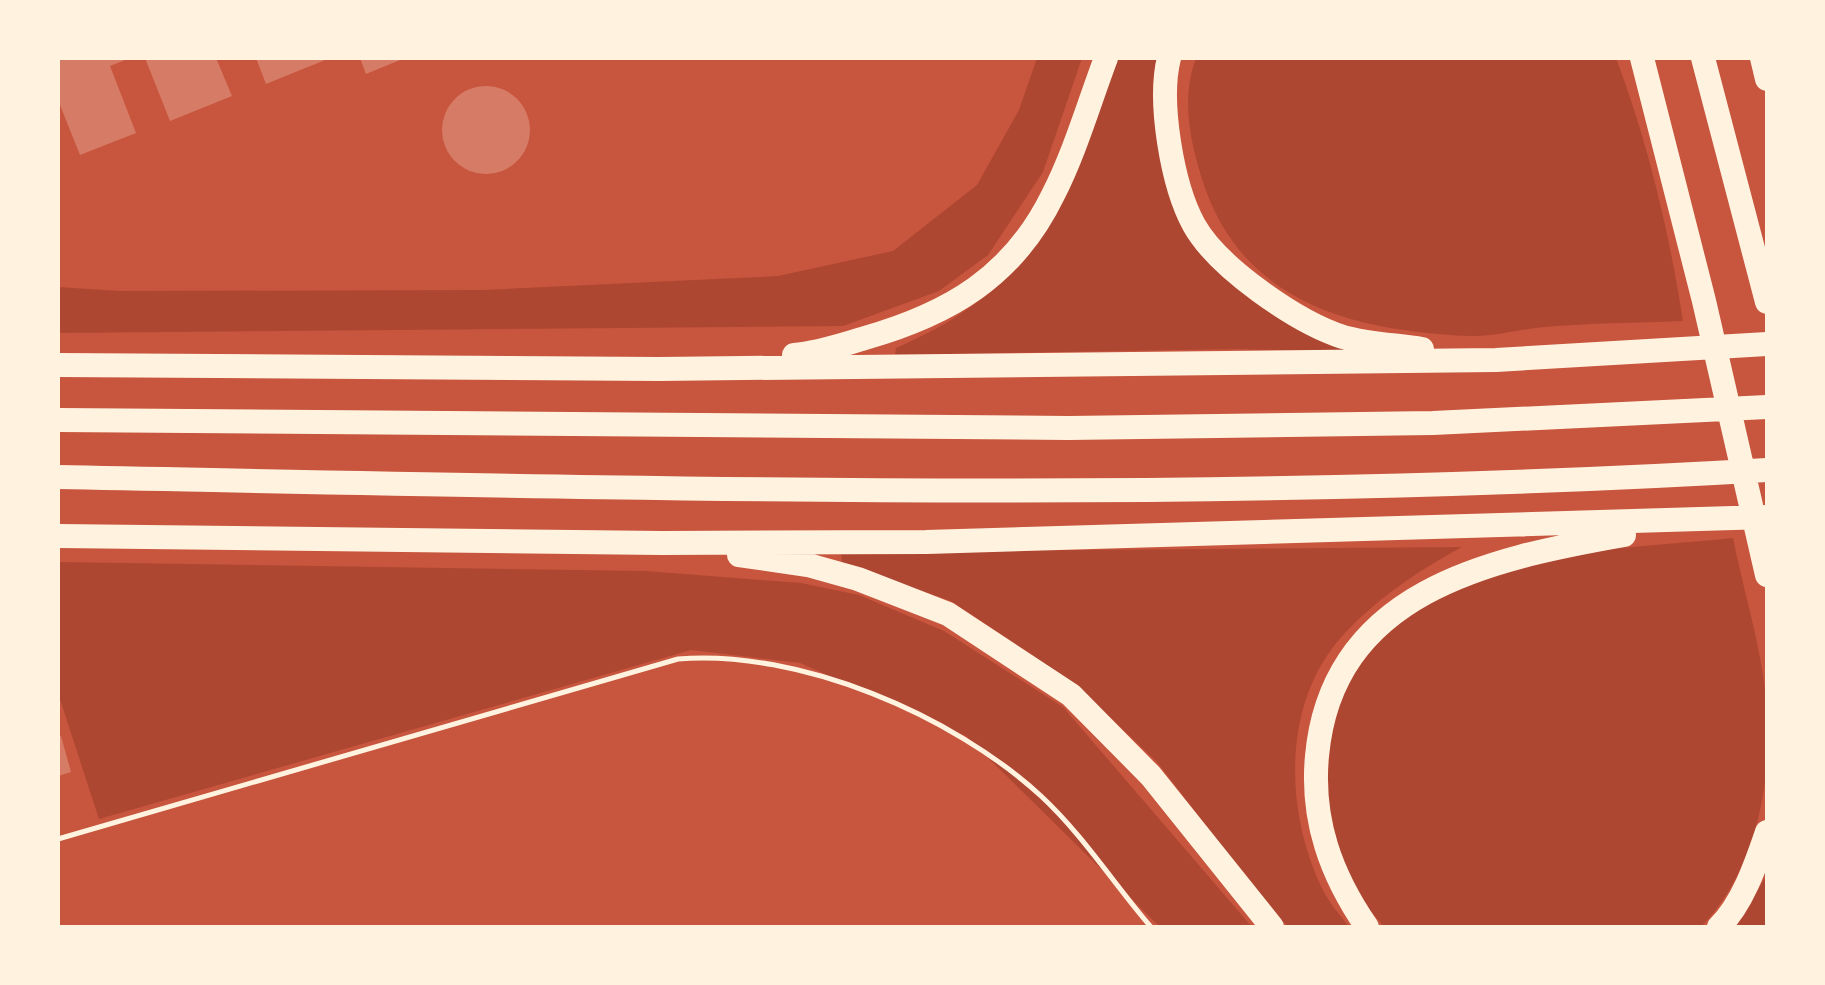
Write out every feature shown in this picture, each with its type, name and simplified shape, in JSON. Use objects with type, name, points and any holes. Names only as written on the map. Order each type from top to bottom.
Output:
[{"type":"highway","points":[[659,369],[815,353],[916,323],[959,303],[1012,257],[1053,196],[1106,58]]},
{"type":"highway","points":[[1169,58],[1166,142],[1194,225],[1246,282],[1287,310],[1344,337],[1496,360]]},
{"type":"highway","points":[[1632,58],[1666,142]]},
{"type":"highway","points":[[1642,58],[1666,142],[1767,575]]},
{"type":"highway","points":[[1703,58],[1766,300]]},
{"type":"highway","points":[[1762,58],[1767,79]]},
{"type":"highway","points":[[58,365],[659,369],[1496,360],[1767,344]]},
{"type":"highway","points":[[58,420],[1069,428],[1433,423],[1767,407]]},
{"type":"highway","points":[[58,477],[639,488],[1053,489],[1442,486],[1767,470]]},
{"type":"highway","points":[[58,536],[662,543],[926,542],[1767,517]]},
{"type":"highway","points":[[1367,927],[1341,890],[1324,844],[1313,791],[1318,743],[1329,694],[1350,655],[1380,622],[1421,595],[1475,570],[1530,552],[1707,521]]},
{"type":"highway","points":[[662,543],[808,565],[858,579],[948,614],[1071,695],[1151,776],[1272,927]]},
{"type":"highway","points":[[1719,927],[1729,917],[1755,865],[1767,832]]},
{"type":"path","points":[[58,839],[678,659],[728,659],[776,666],[843,684],[964,738],[1043,797],[1151,927]]},
{"type":"shaded area","points":[[1037,58],[1082,58],[1043,172],[988,255],[939,291],[843,326],[58,333],[58,287],[120,291],[482,290],[778,276],[893,251],[977,185],[1019,110]]},
{"type":"shaded area","points":[[1116,58],[1160,58],[1188,231],[1355,352],[1236,349],[895,355],[896,348],[946,323],[985,296],[1016,265],[1042,231],[1080,152]]},
{"type":"shaded area","points":[[1196,58],[1616,58],[1656,188],[1683,321],[1561,326],[1471,336],[1388,327],[1348,318],[1311,304],[1278,285],[1248,260],[1224,228],[1205,188],[1189,123],[1189,91]]},
{"type":"shaded area","points":[[1733,538],[1763,675],[1767,708],[1766,776],[1751,842],[1738,873],[1722,902],[1701,927],[1385,927],[1358,893],[1338,853],[1326,789],[1327,753],[1335,713],[1350,675],[1371,645],[1412,612],[1436,598],[1461,585],[1511,567],[1582,552]]},
{"type":"shaded area","points":[[1462,547],[1400,586],[1344,634],[1323,661],[1299,725],[1295,759],[1301,828],[1324,892],[1349,927],[1289,927],[1272,911],[1157,762],[1075,684],[951,601],[842,564],[841,552]]},
{"type":"shaded area","points":[[58,562],[646,571],[801,583],[859,595],[944,631],[1063,707],[1252,927],[1160,927],[966,736],[800,663],[691,650],[99,819],[58,693]]},
{"type":"shaded area","points":[[1767,875],[1767,927],[1734,927],[1737,923]]},
{"type":"building","points":[[58,58],[130,58],[110,66],[136,133],[80,155],[58,100]]},
{"type":"building","points":[[145,58],[216,58],[232,96],[170,121]]},
{"type":"building","points":[[256,58],[330,58],[266,84]]},
{"type":"building","points":[[360,58],[405,58],[366,74]]},
{"type":"building","points":[[486,86],[503,89],[517,99],[527,113],[530,130],[527,147],[517,161],[503,171],[486,174],[469,171],[455,161],[445,147],[442,130],[445,113],[455,99],[469,89]]},
{"type":"building","points":[[61,736],[71,772],[58,776],[58,737]]}]
